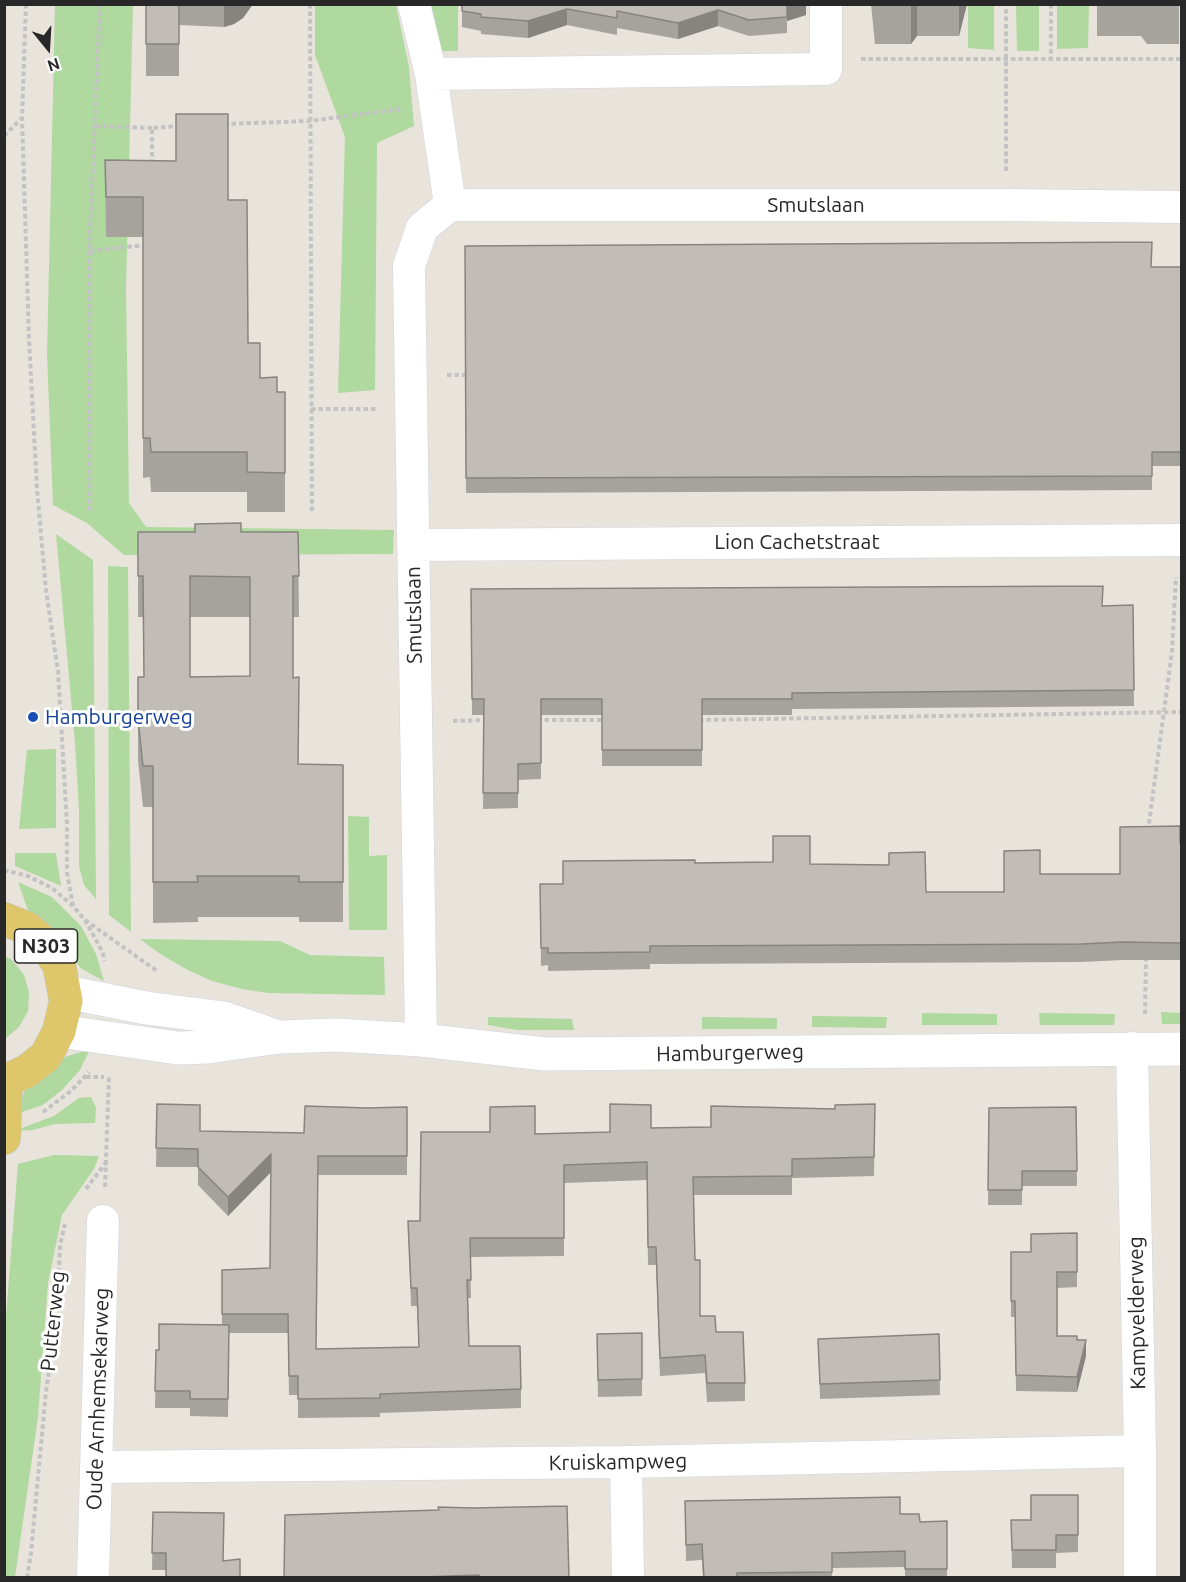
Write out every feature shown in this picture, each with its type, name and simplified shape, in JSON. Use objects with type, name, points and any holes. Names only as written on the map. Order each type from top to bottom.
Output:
[{"type":"main road","name":"N303","points":[[4,1138],[5,1082],[27,1071],[46,1056],[64,1016],[66,992],[58,965],[46,945],[27,928],[5,917]]},
{"type":"street","points":[[414,4],[431,74],[450,205]]},
{"type":"street","points":[[431,74],[826,64],[826,4]]},
{"type":"street","name":"Smutslaan","points":[[421,1040],[409,266],[422,228],[450,205],[1182,207]]},
{"type":"street","name":"Lion Cachetstraat","points":[[413,545],[1182,540]]},
{"type":"street","name":"Hamburgerweg","points":[[66,992],[146,1008],[224,1018],[280,1037]]},
{"type":"street","name":"Hamburgerweg","points":[[59,1030],[177,1048],[208,1047],[280,1037],[336,1035],[421,1040],[545,1054],[1182,1048]]},
{"type":"street","name":"Kampvelderweg","points":[[1138,1048],[1140,1578]]},
{"type":"street","name":"Oude Arnhemsekarweg","points":[[93,1578],[103,1221]]},
{"type":"street","name":"Kruiskampweg","points":[[97,1467],[626,1462],[1140,1451]]},
{"type":"street","points":[[626,1462],[628,1578]]},
{"type":"path","points":[[26,4],[22,117],[29,339],[46,590],[58,671],[67,824],[67,873],[73,906]]},
{"type":"path","points":[[88,511],[90,251],[100,4]]},
{"type":"path","points":[[310,4],[312,514]]},
{"type":"path","points":[[1006,4],[1006,205]]},
{"type":"path","points":[[1051,4],[1051,58]]},
{"type":"path","points":[[826,64],[1051,58],[1182,59]]},
{"type":"path","points":[[219,124],[309,121],[435,105]]},
{"type":"path","points":[[4,136],[22,117]]},
{"type":"path","points":[[95,126],[152,128],[186,126]]},
{"type":"path","points":[[151,174],[152,128]]},
{"type":"path","points":[[90,251],[150,245]]},
{"type":"path","points":[[410,375],[481,375]]},
{"type":"path","points":[[311,409],[411,410]]},
{"type":"path","points":[[1148,840],[1172,651],[1176,575]]},
{"type":"path","points":[[697,720],[1182,712]]},
{"type":"path","points":[[416,721],[498,720]]},
{"type":"path","points":[[533,720],[615,720]]},
{"type":"path","points":[[4,870],[28,876],[52,888],[85,920]]},
{"type":"path","points":[[1138,1048],[1146,956]]},
{"type":"path","points":[[5,1126],[29,1119],[51,1107],[86,1077],[109,1077],[107,1161],[79,1198]]},
{"type":"path","name":"Putterweg","points":[[27,1578],[46,1391],[57,1320],[60,1245],[68,1216]]},
{"type":"green space","points":[[55,5],[133,5],[126,288],[129,503],[146,527],[394,530],[393,554],[124,555],[87,523],[53,505],[47,354]]},
{"type":"green space","points":[[315,5],[396,5],[409,67],[414,126],[377,143],[375,390],[338,393],[345,137],[315,55]]},
{"type":"green space","points":[[427,5],[458,5],[458,51],[437,51]]},
{"type":"green space","points":[[968,5],[994,5],[994,50],[968,48]]},
{"type":"green space","points":[[1016,5],[1039,5],[1039,51],[1017,51]]},
{"type":"green space","points":[[1057,5],[1089,5],[1088,48],[1057,49]]},
{"type":"green space","points":[[56,534],[93,560],[96,899],[84,885],[79,866],[79,810],[75,743]]},
{"type":"green space","points":[[108,566],[128,567],[131,932],[109,915]]},
{"type":"green space","points":[[56,749],[56,828],[19,829],[27,750]]},
{"type":"green space","points":[[348,816],[369,817],[369,856],[387,855],[387,930],[349,930]]},
{"type":"green space","points":[[15,853],[56,853],[61,886],[15,866]]},
{"type":"green space","points":[[18,882],[52,897],[81,926],[96,954],[104,981],[82,969],[29,913]]},
{"type":"green space","points":[[140,939],[280,941],[310,955],[384,957],[385,995],[268,993],[242,989],[212,981],[188,970]]},
{"type":"green space","points":[[5,956],[12,960],[24,975],[29,992],[28,1011],[19,1027],[5,1039]]},
{"type":"green space","points":[[1161,1012],[1181,1013],[1181,1024],[1162,1024]]},
{"type":"green space","points":[[922,1013],[997,1014],[997,1025],[922,1025]]},
{"type":"green space","points":[[1039,1013],[1115,1014],[1114,1025],[1040,1025]]},
{"type":"green space","points":[[812,1016],[887,1017],[886,1028],[812,1027]]},
{"type":"green space","points":[[488,1017],[572,1019],[574,1030],[517,1030],[488,1025]]},
{"type":"green space","points":[[702,1017],[777,1018],[777,1029],[702,1029]]},
{"type":"green space","points":[[90,1049],[80,1070],[62,1090],[43,1105],[16,1114],[26,1087],[62,1058]]},
{"type":"green space","points":[[91,1097],[96,1108],[95,1123],[55,1124],[33,1130],[14,1131],[54,1116],[79,1098]]},
{"type":"green space","points":[[54,1155],[99,1156],[94,1169],[62,1215],[48,1283],[38,1417],[15,1577],[5,1577],[4,1341],[18,1164]]},
{"type":"building","points":[[146,4],[179,4],[179,44],[146,44]]},
{"type":"building","points":[[462,4],[787,4],[787,17],[749,20],[718,10],[678,23],[617,11],[617,18],[567,9],[528,21],[481,17],[481,14],[462,11]]},
{"type":"building","points":[[176,114],[228,114],[228,200],[247,200],[248,343],[260,343],[260,378],[277,377],[277,392],[285,392],[285,473],[247,472],[247,452],[151,452],[150,438],[143,438],[143,197],[106,197],[105,160],[176,161]]},
{"type":"building","points":[[1152,242],[1151,267],[1182,267],[1182,452],[1152,452],[1152,476],[466,478],[465,246]]},
{"type":"building","points":[[241,523],[241,532],[298,532],[299,576],[293,576],[293,678],[299,677],[298,764],[343,765],[343,882],[299,882],[299,876],[197,876],[198,882],[153,882],[153,766],[143,766],[138,719],[138,677],[144,677],[143,576],[138,576],[138,532],[195,532],[195,524]],"holes":[[[190,576],[250,577],[250,676],[190,677]]]},
{"type":"building","points":[[1103,586],[1102,606],[1133,605],[1134,690],[792,693],[792,699],[702,699],[702,750],[602,750],[602,699],[541,699],[541,763],[518,764],[518,793],[483,793],[484,699],[472,699],[471,589]]},
{"type":"building","points":[[1180,826],[1182,943],[650,946],[650,952],[548,953],[548,948],[541,948],[540,884],[563,884],[563,861],[773,862],[773,836],[810,836],[810,864],[889,865],[889,853],[925,852],[926,892],[1004,892],[1004,851],[1040,850],[1040,874],[1120,874],[1120,827]]},
{"type":"building","points":[[157,1104],[200,1105],[200,1131],[304,1133],[305,1106],[407,1107],[407,1156],[318,1156],[316,1349],[419,1347],[417,1288],[411,1288],[408,1221],[420,1221],[421,1132],[490,1132],[490,1107],[535,1106],[535,1134],[610,1132],[610,1104],[651,1105],[651,1128],[711,1127],[711,1106],[835,1109],[835,1105],[875,1104],[874,1157],[792,1159],[792,1176],[693,1177],[695,1260],[700,1260],[700,1316],[715,1316],[716,1332],[743,1332],[745,1383],[707,1383],[705,1355],[660,1358],[656,1247],[648,1247],[647,1162],[564,1165],[564,1238],[470,1238],[471,1280],[467,1280],[469,1346],[520,1346],[521,1389],[380,1394],[380,1398],[298,1399],[298,1376],[289,1376],[288,1314],[222,1314],[222,1270],[270,1268],[271,1154],[228,1197],[198,1167],[198,1149],[156,1148]]},
{"type":"building","points":[[1076,1107],[1077,1171],[1022,1171],[1022,1190],[988,1190],[989,1108]]},
{"type":"building","points":[[1077,1233],[1077,1272],[1057,1272],[1057,1336],[1077,1336],[1077,1340],[1086,1340],[1077,1377],[1016,1375],[1015,1301],[1011,1301],[1011,1252],[1031,1252],[1031,1234]]},
{"type":"building","points":[[159,1324],[229,1325],[228,1399],[190,1399],[190,1391],[155,1391]]},
{"type":"building","points":[[642,1333],[642,1379],[598,1380],[597,1334]]},
{"type":"building","points":[[939,1334],[940,1380],[820,1384],[818,1339]]},
{"type":"building","points":[[1031,1495],[1078,1495],[1078,1535],[1056,1535],[1056,1550],[1012,1550],[1011,1520],[1031,1520]]},
{"type":"building","points":[[900,1497],[900,1514],[919,1514],[920,1522],[947,1521],[947,1569],[905,1569],[905,1551],[832,1553],[832,1572],[737,1573],[737,1578],[704,1578],[702,1544],[686,1545],[685,1501]]},
{"type":"building","points":[[567,1506],[569,1578],[479,1578],[479,1575],[422,1578],[284,1578],[285,1515],[439,1510],[438,1507]]},
{"type":"building","points":[[153,1512],[224,1513],[223,1561],[240,1559],[240,1578],[166,1578],[166,1553],[152,1553]]},
{"type":"place","name":"Hamburgerweg","points":[[33,717]]}]
